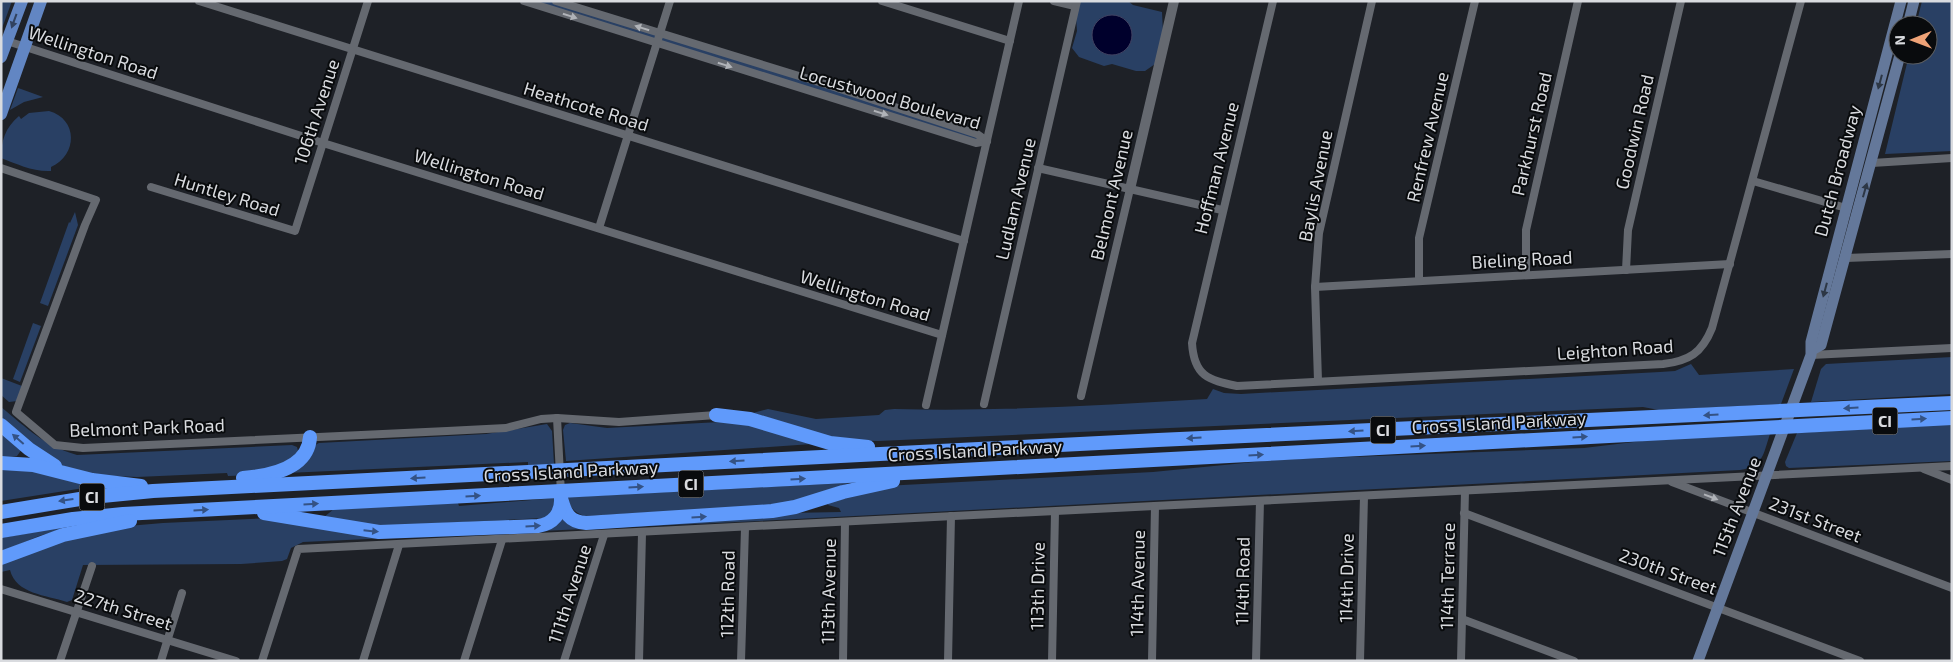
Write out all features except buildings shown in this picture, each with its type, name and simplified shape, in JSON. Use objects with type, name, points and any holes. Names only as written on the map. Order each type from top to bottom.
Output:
[{"type":"highway","name":"Cross Island Parkway","points":[[1,512],[92,497],[199,489],[1952,403]]},
{"type":"highway","points":[[716,415],[750,419],[835,444],[943,451]]},
{"type":"highway","name":"Cross Island Parkway","points":[[1,531],[98,516],[174,511],[1952,418]]},
{"type":"highway","points":[[1,425],[38,456],[64,472]]},
{"type":"highway","points":[[199,489],[283,470],[304,455],[310,445],[310,436]]},
{"type":"highway","points":[[1,463],[23,464],[101,482],[184,490]]},
{"type":"highway","points":[[561,498],[567,516],[574,521],[583,523],[750,514],[795,507],[843,492],[938,472]]},
{"type":"highway","points":[[228,508],[300,518],[368,531],[393,532],[543,525],[551,522],[558,514],[561,498]]},
{"type":"highway","points":[[1,558],[63,535],[174,511]]},
{"type":"main road","points":[[1,57],[22,1]]},
{"type":"main road","points":[[1,114],[41,1]]},
{"type":"main road","name":"Dutch Broadway","points":[[1810,357],[1811,342],[1901,1]]},
{"type":"main road","points":[[1910,15],[1914,1]]},
{"type":"main road","name":"Dutch Broadway","points":[[1810,357],[1821,345],[1897,65]]},
{"type":"main road","points":[[1858,162],[1872,163]]},
{"type":"main road","points":[[1846,208],[1859,211]]},
{"type":"main road","points":[[1834,256],[1846,258]]},
{"type":"main road","name":"115th Avenue","points":[[1698,661],[1810,357]]},
{"type":"street","name":"Heathcote Road","points":[[199,1],[964,241]]},
{"type":"street","name":"106th Avenue","points":[[295,231],[368,1]]},
{"type":"street","name":"Locustwood Boulevard","points":[[524,1],[976,142],[987,141]]},
{"type":"street","name":"Locustwood Boulevard","points":[[556,1],[825,84],[977,134],[987,141]]},
{"type":"street","points":[[599,228],[670,1]]},
{"type":"street","points":[[882,1],[1010,41]]},
{"type":"street","points":[[926,405],[1020,1]]},
{"type":"street","points":[[1054,1],[1076,4]]},
{"type":"street","name":"Belmont Avenue","points":[[1081,396],[1174,1]]},
{"type":"street","name":"Hoffman Avenue","points":[[1192,343],[1273,1]]},
{"type":"street","name":"Baylis Avenue","points":[[1318,381],[1315,287],[1319,232],[1372,1]]},
{"type":"street","name":"Renfrew Avenue","points":[[1419,281],[1419,238],[1475,1]]},
{"type":"street","name":"Parkhurst Road","points":[[1526,275],[1528,221],[1578,1]]},
{"type":"street","name":"Goodwin Road","points":[[1626,270],[1628,230],[1681,1]]},
{"type":"street","name":"Leighton Road","points":[[1192,343],[1193,359],[1202,375],[1216,382],[1237,386],[1663,364],[1686,360],[1701,350],[1708,339],[1801,1]]},
{"type":"street","name":"Ludlam Avenue","points":[[984,404],[1076,4]]},
{"type":"street","name":"Wellington Road","points":[[7,41],[323,143],[942,335]]},
{"type":"street","points":[[822,95],[825,84]]},
{"type":"street","points":[[1872,163],[1952,158]]},
{"type":"street","name":"Belmont Park Road","points":[[1,168],[96,200],[16,412],[55,445],[83,448],[506,428],[541,419],[557,418],[619,422],[716,415]]},
{"type":"street","points":[[1038,168],[1222,210]]},
{"type":"street","points":[[1753,181],[1846,208]]},
{"type":"street","name":"Huntley Road","points":[[151,187],[295,231]]},
{"type":"street","points":[[1846,258],[1952,254]]},
{"type":"street","name":"Bieling Road","points":[[1315,287],[1730,264]]},
{"type":"street","points":[[1810,357],[1952,348]]},
{"type":"street","points":[[557,418],[561,498]]},
{"type":"street","points":[[262,661],[298,549],[1952,466]]},
{"type":"street","points":[[1919,468],[1952,480]]},
{"type":"street","name":"231st Street","points":[[1668,480],[1952,588]]},
{"type":"street","name":"114th Terrace","points":[[1461,661],[1465,491]]},
{"type":"street","name":"114th Drive","points":[[1360,661],[1364,496]]},
{"type":"street","name":"114th Road","points":[[1256,661],[1260,501]]},
{"type":"street","name":"114th Avenue","points":[[1152,661],[1155,506]]},
{"type":"street","name":"113th Drive","points":[[1052,661],[1055,512]]},
{"type":"street","name":"230th Street","points":[[1464,513],[1860,661]]},
{"type":"street","points":[[948,661],[951,516]]},
{"type":"street","name":"113th Avenue","points":[[843,661],[845,522]]},
{"type":"street","name":"112th Road","points":[[741,661],[744,528]]},
{"type":"street","points":[[639,661],[642,533]]},
{"type":"street","name":"111th Avenue","points":[[564,661],[604,535]]},
{"type":"street","points":[[464,661],[502,540]]},
{"type":"street","points":[[363,661],[399,545]]},
{"type":"street","points":[[60,661],[92,566]]},
{"type":"street","name":"227th Street","points":[[1,589],[236,661]]},
{"type":"street","points":[[161,661],[182,593]]},
{"type":"street","points":[[1462,619],[1574,661]]},
{"type":"shaded area","points":[[1,1],[12,1],[1,31]]},
{"type":"shaded area","points":[[524,1],[556,1],[825,84],[987,141],[976,143]]},
{"type":"shaded area","points":[[1079,1],[1128,1],[1133,5],[1162,12],[1163,33],[1155,64],[1145,71],[1136,71],[1112,64],[1104,66],[1079,57],[1072,48],[1077,31],[1076,17]]},
{"type":"shaded area","points":[[1922,1],[1952,1],[1952,151],[1885,154],[1907,65],[1938,65],[1938,15],[1918,15]]},
{"type":"shaded area","points":[[1116,15],[1123,18],[1129,24],[1132,35],[1131,43],[1123,52],[1116,55],[1108,55],[1101,52],[1093,43],[1092,31],[1095,24],[1104,16]]},
{"type":"shaded area","points":[[18,88],[43,97],[24,102],[10,110]]},
{"type":"shaded area","points":[[49,111],[59,115],[65,121],[71,138],[66,154],[51,167],[51,171],[31,169],[1,158],[5,135],[10,125],[19,116],[21,119],[29,113]]},
{"type":"shaded area","points":[[75,212],[78,225],[48,306],[40,303],[69,222]]},
{"type":"shaded area","points":[[33,323],[41,326],[20,382],[13,379]]},
{"type":"shaded area","points":[[1952,357],[1952,394],[1811,402],[1821,369],[1826,364]]},
{"type":"shaded area","points":[[1691,364],[1699,375],[1794,369],[1781,404],[1659,410],[1643,407],[878,441],[840,440],[753,413],[768,409],[816,419],[879,415],[885,410],[894,409],[972,410],[1089,406],[1207,399],[1213,389],[1224,393],[1241,394],[1675,371]]},
{"type":"shaded area","points":[[1,378],[22,386],[17,401],[9,402],[1,395]]},
{"type":"shaded area","points":[[1,407],[45,441],[77,455],[292,445],[297,447],[298,451],[285,463],[276,467],[246,474],[228,476],[227,473],[137,477],[114,476],[112,480],[80,473],[55,462],[1,419]]},
{"type":"shaded area","points":[[739,421],[812,444],[566,461],[563,430],[565,425],[570,423],[607,428]]},
{"type":"shaded area","points":[[547,424],[552,431],[554,464],[528,465],[528,462],[287,473],[313,446],[319,443],[486,434]]},
{"type":"shaded area","points":[[1952,424],[1952,461],[1789,468],[1785,462],[1797,433]]},
{"type":"shaded area","points":[[1,432],[22,449],[17,456],[1,457]]},
{"type":"shaded area","points":[[1770,434],[1764,453],[1758,462],[1754,466],[1740,470],[759,521],[303,542],[291,548],[287,559],[282,561],[241,564],[83,565],[72,600],[67,602],[25,589],[13,578],[10,570],[1,572],[1,564],[58,541],[128,526],[163,523],[273,518],[383,536],[562,517],[841,512],[839,508],[828,505],[829,501],[884,486],[1153,472],[1274,460],[1584,448],[1667,438]]},
{"type":"shaded area","points":[[1,468],[23,469],[84,484],[84,488],[1,501]]},
{"type":"shaded area","points":[[849,483],[794,502],[768,506],[584,516],[573,509],[568,497]]},
{"type":"shaded area","points":[[556,498],[553,512],[544,518],[382,526],[324,517],[334,509],[458,503],[459,506]]},
{"type":"shaded area","points":[[80,524],[39,536],[1,552],[1,538]]}]
